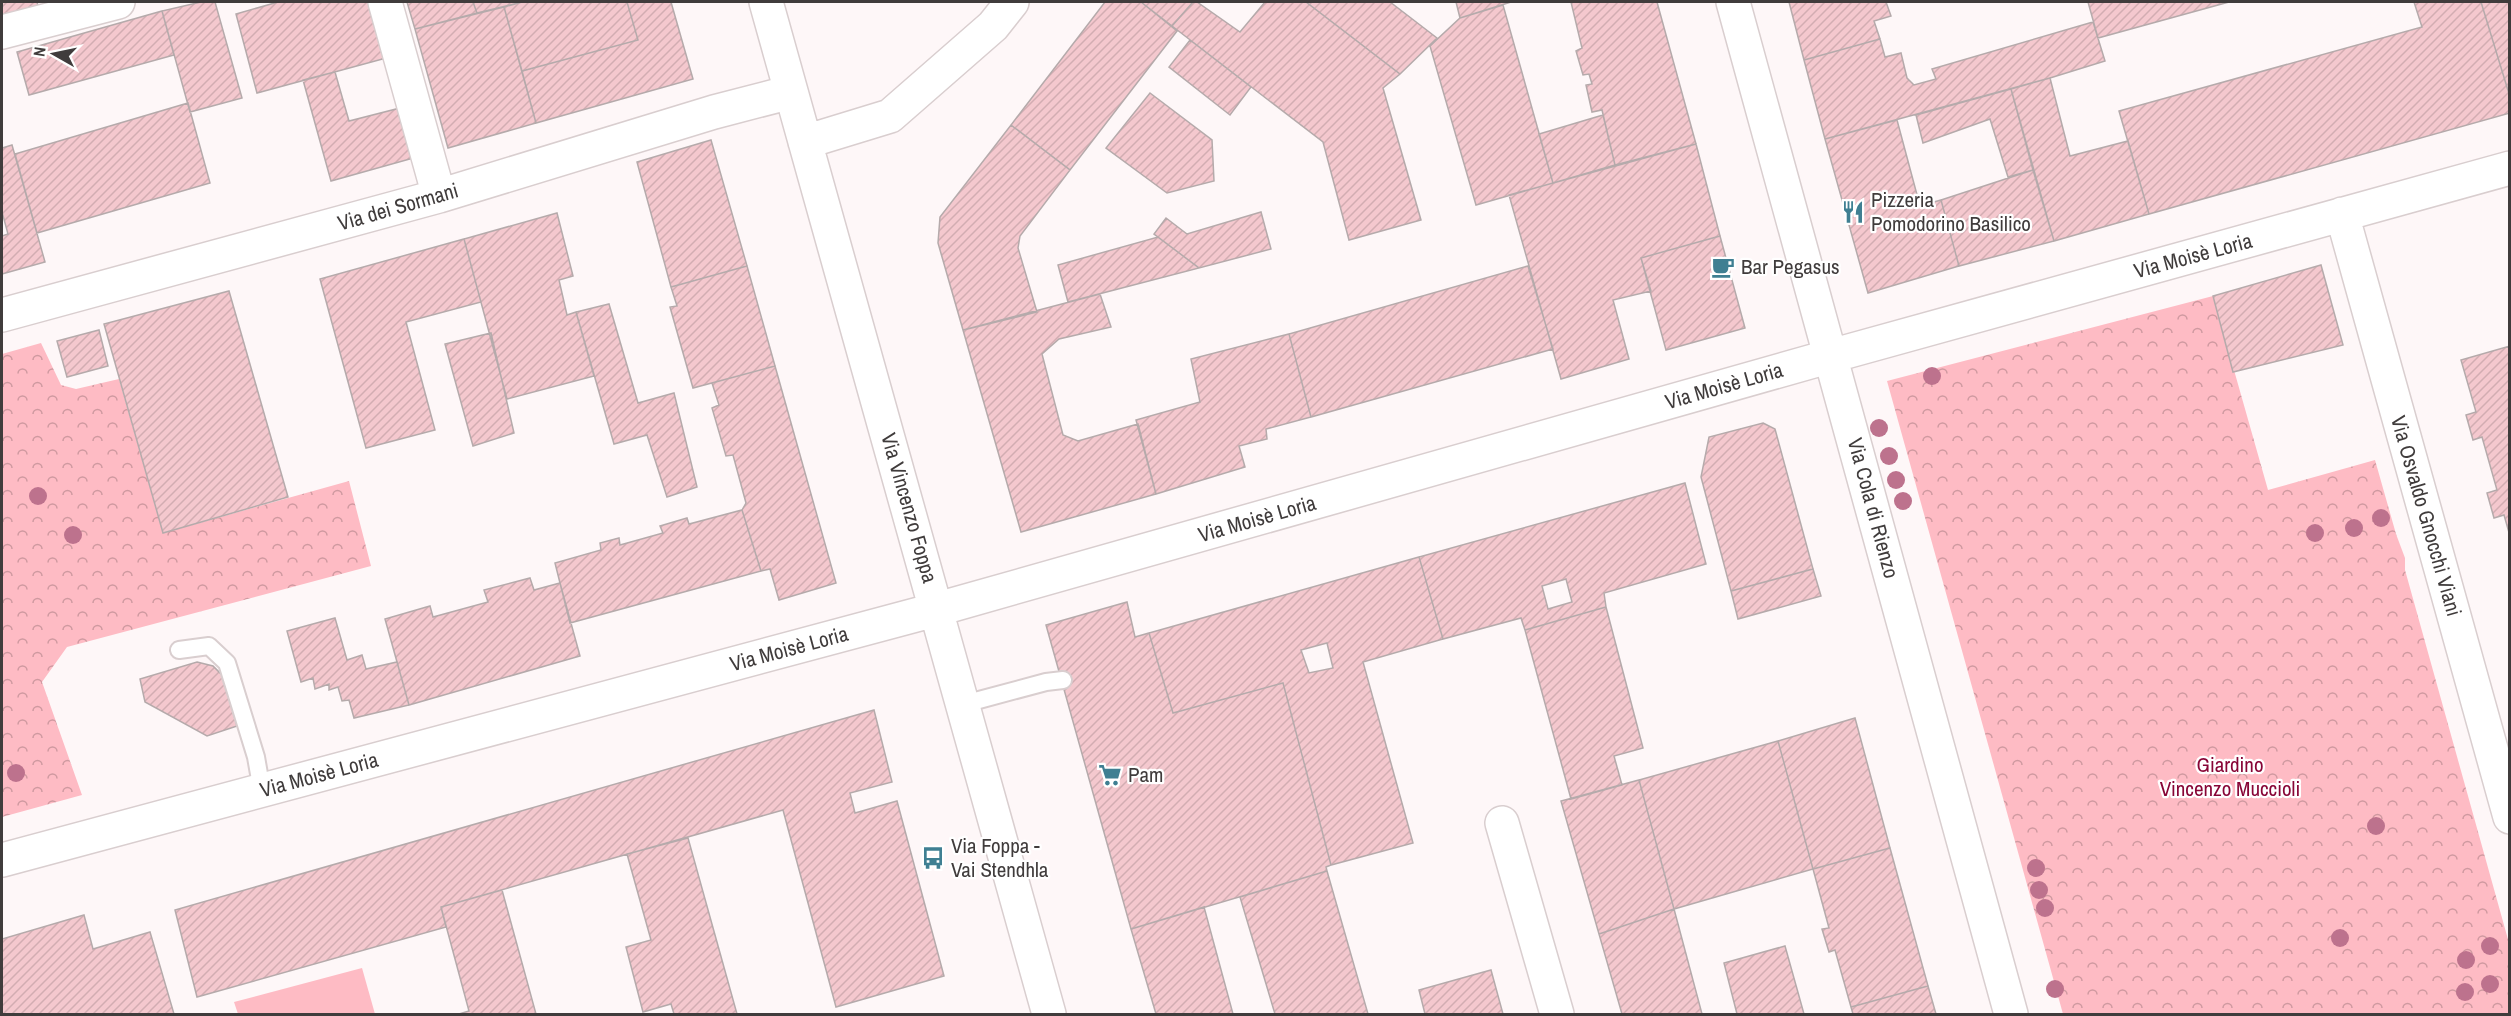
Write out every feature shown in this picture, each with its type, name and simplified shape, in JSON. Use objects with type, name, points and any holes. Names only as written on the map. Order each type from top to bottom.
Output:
[{"type":"street","points":[[2,32],[118,2]]},
{"type":"street","points":[[385,2],[439,196]]},
{"type":"street","name":"Via Vincenzo Foppa","points":[[766,2],[938,609],[1049,1014]]},
{"type":"street","points":[[805,142],[890,116],[993,26],[1012,2]]},
{"type":"street","name":"Via Cola di Rienzo","points":[[1733,2],[2011,1014]]},
{"type":"street","name":"Via dei Sormani","points":[[2,315],[439,196],[714,112],[792,92]]},
{"type":"street","name":"Via Moisè Loria","points":[[2,860],[938,609],[1831,356],[2510,168]]},
{"type":"street","name":"Via Osvaldo Gnocchi Viani","points":[[2343,214],[2510,817]]},
{"type":"street","points":[[1502,823],[1557,1014]]},
{"type":"lane","points":[[179,650],[209,646],[227,663],[256,757],[262,790]]},
{"type":"lane","points":[[964,704],[1046,682],[1063,680]]},
{"type":"green space","name":"Giardino Vincenzo Muccioli","points":[[2213,296],[2268,490],[2375,460],[2405,558],[2405,570],[2509,943],[2509,1014],[2063,1014],[1887,381]]},
{"type":"green space","points":[[41,343],[61,385],[76,389],[119,379],[163,533],[349,481],[371,566],[67,647],[42,682],[82,795],[2,817],[2,354]]},
{"type":"green space","points":[[362,968],[375,1014],[238,1014],[234,1002]]},
{"type":"building","points":[[2,2],[37,2],[40,14],[2,25]]},
{"type":"building","points":[[201,2],[215,2],[242,98],[190,112],[162,11]]},
{"type":"building","points":[[278,2],[374,2],[390,57],[257,93],[236,14]]},
{"type":"building","points":[[407,2],[473,2],[477,13],[415,29]]},
{"type":"building","points":[[473,2],[522,2],[477,13]]},
{"type":"building","points":[[522,2],[627,2],[638,40],[522,71],[504,7]]},
{"type":"building","points":[[627,2],[671,2],[693,79],[536,123],[522,71],[638,40]]},
{"type":"building","points":[[1105,2],[1141,2],[1177,31],[1070,170],[1011,125]]},
{"type":"building","points":[[1141,2],[1193,2],[1172,26]]},
{"type":"building","points":[[1193,2],[1197,2],[1240,32],[1265,2],[1306,2],[1400,74],[1383,88],[1421,220],[1349,240],[1323,142],[1172,26]]},
{"type":"building","points":[[1306,2],[1390,2],[1437,38],[1400,74]]},
{"type":"building","points":[[1456,2],[1511,2],[1460,18]]},
{"type":"building","points":[[1571,2],[1657,2],[1696,144],[1615,165],[1602,110],[1592,112],[1586,85],[1592,84],[1589,74],[1583,75],[1576,51],[1582,48]]},
{"type":"building","points":[[1789,2],[1886,2],[1891,16],[1874,21],[1880,39],[1804,60]]},
{"type":"building","points":[[2088,2],[2229,2],[2098,38]]},
{"type":"building","points":[[2414,2],[2481,2],[2510,97],[2510,113],[2149,214],[2119,111],[2422,27]]},
{"type":"building","points":[[2481,2],[2510,2],[2510,97]]},
{"type":"building","points":[[1503,5],[1553,183],[1476,205],[1430,46],[1460,18]]},
{"type":"building","points":[[504,7],[536,123],[448,148],[415,29]]},
{"type":"building","points":[[162,11],[174,55],[29,95],[17,52]]},
{"type":"building","points":[[2093,22],[2105,61],[1825,139],[1804,60],[1880,39],[1885,57],[1901,53],[1907,78],[1914,85],[1936,79],[1932,69]]},
{"type":"building","points":[[1190,40],[1251,87],[1230,115],[1169,67]]},
{"type":"building","points":[[335,72],[349,121],[404,107],[417,157],[331,181],[303,80]]},
{"type":"building","points":[[2050,78],[2070,156],[2128,141],[2149,214],[2054,241],[2011,89]]},
{"type":"building","points":[[2011,89],[2033,170],[2008,177],[1990,119],[1923,143],[1916,115]]},
{"type":"building","points":[[1150,93],[1212,140],[1214,181],[1167,193],[1106,148]]},
{"type":"building","points":[[188,103],[210,183],[37,233],[15,154]]},
{"type":"building","points":[[1603,115],[1615,165],[1553,183],[1539,134]]},
{"type":"building","points":[[1897,120],[1920,206],[1941,200],[1959,266],[1868,293],[1825,139]]},
{"type":"building","points":[[1011,125],[1070,170],[1020,236],[1018,248],[1037,312],[963,330],[938,243],[940,217]]},
{"type":"building","points":[[711,140],[747,266],[671,287],[637,162]]},
{"type":"building","points":[[1696,144],[1720,236],[1641,258],[1651,291],[1613,300],[1629,359],[1561,379],[1509,195]]},
{"type":"building","points":[[12,145],[45,262],[2,274],[2,236],[8,234],[2,212],[2,148]]},
{"type":"building","points":[[2033,170],[2054,241],[1959,266],[1941,200]]},
{"type":"building","points":[[1261,212],[1271,249],[1199,268],[1154,234],[1166,218],[1187,234]]},
{"type":"building","points":[[557,213],[573,276],[559,280],[567,315],[576,312],[594,376],[507,399],[464,239]]},
{"type":"building","points":[[1720,236],[1745,328],[1666,350],[1641,258]]},
{"type":"building","points":[[1158,237],[1199,268],[1068,302],[1058,265]]},
{"type":"building","points":[[464,239],[481,302],[406,322],[435,430],[366,448],[320,279]]},
{"type":"building","points":[[2321,265],[2343,345],[2233,372],[2213,296]]},
{"type":"building","points":[[747,266],[775,366],[693,388],[670,307],[677,306],[671,287]]},
{"type":"building","points":[[1528,266],[1553,349],[1311,417],[1289,334]]},
{"type":"building","points":[[229,291],[288,497],[163,533],[104,324]]},
{"type":"building","points":[[1100,294],[1111,327],[1059,339],[1042,354],[1063,435],[1078,441],[1138,424],[1156,494],[1021,532],[963,330]]},
{"type":"building","points":[[609,304],[638,403],[674,393],[697,487],[667,497],[647,435],[614,444],[576,312]]},
{"type":"building","points":[[99,330],[108,366],[67,377],[57,341]]},
{"type":"building","points":[[491,333],[514,433],[473,446],[445,344]]},
{"type":"building","points":[[1289,334],[1311,417],[1266,429],[1267,439],[1239,446],[1245,467],[1156,494],[1136,420],[1200,402],[1191,359]]},
{"type":"building","points":[[2510,346],[2510,536],[2504,515],[2494,518],[2487,493],[2497,490],[2482,437],[2473,440],[2466,415],[2476,412],[2461,360]]},
{"type":"building","points":[[775,366],[836,583],[779,600],[770,569],[761,571],[742,510],[746,503],[733,455],[726,456],[712,408],[719,405],[712,383]]},
{"type":"building","points":[[1763,423],[1775,429],[1813,569],[1731,591],[1701,477],[1709,437]]},
{"type":"building","points":[[1685,483],[1706,564],[1604,593],[1606,607],[1525,630],[1521,618],[1443,639],[1419,557]],"holes":[[[1566,579],[1572,602],[1548,609],[1542,586]]]},
{"type":"building","points":[[742,510],[761,571],[570,623],[555,563],[601,550],[600,543],[619,538],[620,545],[663,533],[660,526],[687,518],[689,524]]},
{"type":"building","points":[[1419,557],[1443,639],[1363,662],[1413,843],[1331,865],[1283,683],[1173,713],[1149,633]],"holes":[[[1327,643],[1333,668],[1309,673],[1301,650]]]},
{"type":"building","points":[[1813,569],[1821,596],[1738,619],[1731,591]]},
{"type":"building","points":[[530,578],[534,590],[560,583],[580,656],[409,705],[385,619],[430,606],[433,617],[488,602],[484,590]]},
{"type":"building","points":[[1127,602],[1135,637],[1149,633],[1173,713],[1283,683],[1331,865],[1326,867],[1327,871],[1131,929],[1046,625]]},
{"type":"building","points":[[1606,607],[1643,748],[1614,756],[1622,785],[1571,799],[1525,630]]},
{"type":"building","points":[[335,618],[347,660],[362,655],[366,669],[397,662],[409,705],[354,718],[349,700],[342,701],[338,687],[329,690],[329,684],[315,689],[313,678],[301,682],[287,631]]},
{"type":"building","points":[[197,662],[213,666],[223,676],[237,726],[207,736],[145,702],[140,679]]},
{"type":"building","points":[[874,710],[892,782],[850,793],[855,813],[897,801],[944,976],[836,1007],[783,810],[441,907],[446,927],[197,997],[175,910]]},
{"type":"building","points":[[1855,718],[1890,848],[1813,869],[1778,741]]},
{"type":"building","points":[[1778,741],[1813,869],[1674,909],[1639,780]]},
{"type":"building","points":[[1639,780],[1674,909],[1599,934],[1561,801]]},
{"type":"building","points":[[688,838],[737,1014],[674,1014],[671,1004],[643,1012],[626,947],[651,940],[627,854]]},
{"type":"building","points":[[1890,848],[1928,986],[1851,1007],[1835,950],[1829,952],[1822,929],[1829,928],[1813,869]]},
{"type":"building","points":[[1327,871],[1368,1014],[1275,1014],[1240,897]]},
{"type":"building","points":[[502,890],[536,1014],[459,1014],[469,1011],[441,907]]},
{"type":"building","points":[[1204,907],[1233,1014],[1156,1014],[1131,929]]},
{"type":"building","points":[[1674,909],[1702,1014],[1622,1014],[1599,934]]},
{"type":"building","points":[[84,915],[93,949],[150,932],[174,1014],[2,1014],[2,939]]},
{"type":"building","points":[[1785,946],[1804,1014],[1737,1014],[1724,963]]},
{"type":"building","points":[[1491,970],[1503,1014],[1425,1014],[1419,990]]},
{"type":"building","points":[[1928,986],[1936,1014],[1853,1014],[1851,1007]]},
{"type":"place","name":"Pizzeria Pomodorino Basilico","points":[[1853,212]]},
{"type":"place","name":"Bar Pegasus","points":[[1723,267]]},
{"type":"place","name":"Pam","points":[[1110,775]]},
{"type":"place","name":"Via Foppa - Vai Stendhla","points":[[933,858]]}]
